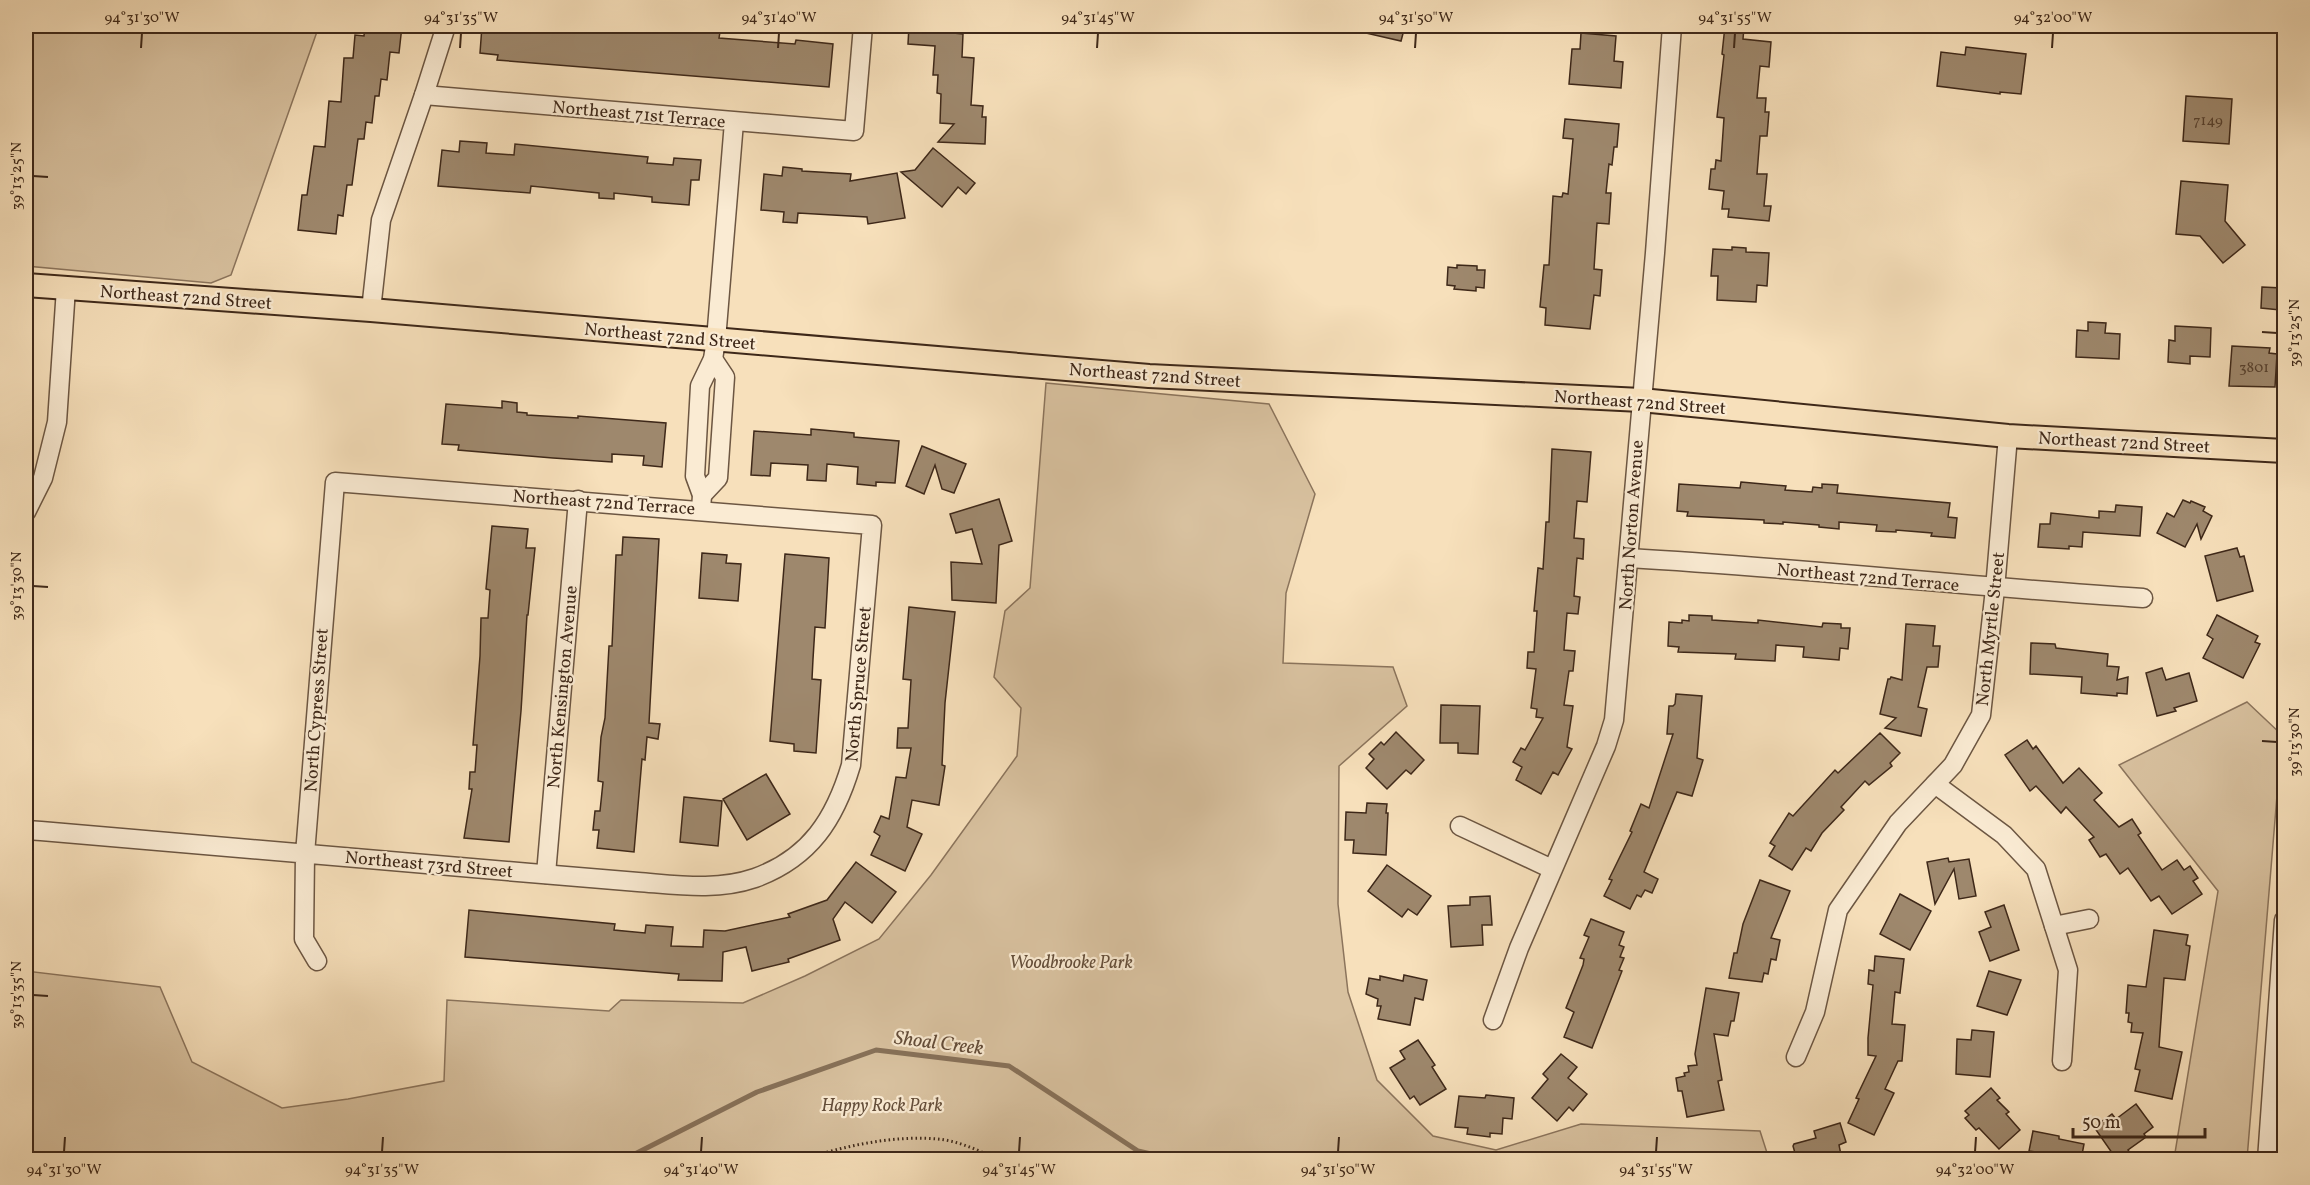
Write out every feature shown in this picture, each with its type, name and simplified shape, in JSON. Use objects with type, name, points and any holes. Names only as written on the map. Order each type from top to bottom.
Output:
[{"type":"main road","name":"Northeast 72nd Street","points":[[26,285],[371,310],[715,349],[1149,376],[1641,400],[2008,436],[2284,451]]},
{"type":"street","points":[[371,310],[381,220],[446,26]]},
{"type":"street","name":"Northeast 71st Terrace","points":[[424,95],[854,131],[863,26]]},
{"type":"street","name":"North Norton Avenue","points":[[1493,1020],[1518,948],[1606,746],[1614,720],[1655,253],[1672,26]]},
{"type":"street","points":[[702,503],[694,476],[700,386],[715,349],[734,122]]},
{"type":"street","points":[[26,512],[43,478],[57,422],[66,288]]},
{"type":"street","name":"North Myrtle Street","points":[[1796,1057],[1815,1012],[1838,910],[1898,823],[1953,765],[1981,715],[2008,436]]},
{"type":"street","name":"Northeast 72nd Terrace","points":[[334,482],[578,500],[702,503],[872,525]]},
{"type":"street","name":"North Cypress Street","points":[[317,961],[304,939],[305,854],[334,482]]},
{"type":"street","name":"North Kensington Avenue","points":[[546,874],[578,500]]},
{"type":"street","name":"North Spruce Street","points":[[818,835],[842,795],[851,765],[872,525]]},
{"type":"street","name":"Northeast 72nd Terrace","points":[[1629,558],[1995,589],[2143,598]]},
{"type":"street","points":[[1935,784],[2004,834],[2036,870],[2068,970],[2062,1061]]},
{"type":"street","points":[[1460,826],[1552,869]]},
{"type":"street","name":"Northeast 73rd Street","points":[[26,830],[692,886],[723,886],[768,873],[795,856],[818,835]]},
{"type":"street","points":[[2054,926],[2089,920]]},
{"type":"street","points":[[2267,1160],[2284,920]]},
{"type":"path","points":[[801,1160],[822,1153],[895,1139],[939,1139],[978,1150],[999,1160]]},
{"type":"green space","points":[[26,26],[319,26],[231,275],[211,283],[26,266]]},
{"type":"green space","points":[[1046,383],[1269,404],[1315,494],[1286,593],[1283,663],[1393,667],[1407,706],[1339,766],[1338,904],[1348,992],[1377,1080],[1433,1136],[1496,1150],[1581,1124],[1760,1131],[1769,1159],[26,1159],[26,971],[160,987],[192,1062],[282,1108],[348,1099],[444,1081],[447,1000],[609,1011],[621,1000],[743,1003],[805,976],[879,939],[931,875],[1017,756],[1021,708],[994,677],[1005,611],[1030,588]]},
{"type":"green space","points":[[2247,702],[2282,735],[2247,1159],[2174,1159],[2218,891],[2119,765]]},
{"type":"building","points":[[365,26],[402,26],[399,53],[390,52],[387,80],[381,79],[379,96],[375,96],[372,123],[366,122],[364,139],[358,139],[352,185],[347,185],[343,216],[338,215],[336,234],[298,230],[302,195],[307,195],[314,146],[325,147],[329,101],[341,102],[344,58],[353,58],[355,35],[364,36]]},
{"type":"building","points":[[482,26],[587,26],[615,30],[616,26],[660,29],[660,27],[720,32],[719,38],[795,44],[796,40],[833,44],[829,87],[497,60],[498,55],[480,53]]},
{"type":"building","points":[[909,26],[955,26],[954,33],[963,34],[962,57],[974,58],[971,105],[983,106],[982,117],[986,117],[985,144],[938,142],[954,124],[940,123],[941,94],[937,93],[938,75],[933,75],[935,46],[908,44]]},
{"type":"building","points":[[1358,26],[1405,26],[1401,41],[1357,31]]},
{"type":"building","points":[[1725,26],[1744,27],[1743,39],[1771,42],[1769,67],[1760,66],[1757,98],[1766,98],[1765,112],[1769,112],[1767,136],[1760,136],[1757,174],[1767,174],[1764,206],[1771,206],[1769,221],[1728,217],[1729,209],[1722,209],[1724,191],[1709,189],[1711,169],[1715,169],[1716,160],[1721,161],[1724,118],[1717,117]]},
{"type":"building","points":[[1581,33],[1616,36],[1614,61],[1623,62],[1621,88],[1569,84],[1572,49],[1580,49]]},
{"type":"building","points":[[1966,47],[2026,54],[2021,94],[2000,92],[2000,94],[1937,86],[1941,52],[1965,55]]},
{"type":"building","points":[[2186,96],[2232,99],[2229,144],[2183,141]]},
{"type":"building","points":[[1565,119],[1619,124],[1617,147],[1614,147],[1612,165],[1609,164],[1606,193],[1611,193],[1609,224],[1597,223],[1594,269],[1602,270],[1600,296],[1594,295],[1590,329],[1545,325],[1546,308],[1540,307],[1544,265],[1549,265],[1553,196],[1562,197],[1563,193],[1568,194],[1573,139],[1563,138]]},
{"type":"building","points":[[460,141],[487,143],[486,153],[514,155],[515,144],[648,157],[647,163],[673,165],[674,158],[701,160],[699,180],[691,180],[689,205],[652,202],[652,197],[614,193],[614,199],[599,198],[599,193],[531,186],[530,193],[438,186],[442,150],[459,152]]},
{"type":"building","points":[[933,148],[975,183],[966,194],[958,187],[942,207],[901,172],[915,170]]},
{"type":"building","points":[[783,167],[802,169],[802,171],[851,174],[850,181],[897,173],[905,218],[868,224],[867,217],[798,213],[797,223],[783,222],[784,212],[761,210],[764,174],[782,176]]},
{"type":"building","points":[[2181,181],[2228,185],[2225,221],[2245,245],[2223,263],[2200,236],[2176,234]]},
{"type":"building","points":[[1732,247],[1746,248],[1746,252],[1769,253],[1767,286],[1757,285],[1756,302],[1717,300],[1718,276],[1711,276],[1713,249],[1732,250]]},
{"type":"building","points":[[1457,265],[1477,266],[1477,270],[1485,270],[1484,288],[1476,287],[1476,291],[1454,289],[1455,286],[1447,285],[1448,267],[1457,268]]},
{"type":"building","points":[[2262,287],[2282,288],[2280,310],[2261,308]]},
{"type":"building","points":[[2088,322],[2106,323],[2105,333],[2120,334],[2119,359],[2076,357],[2077,330],[2088,331]]},
{"type":"building","points":[[2175,326],[2211,328],[2210,357],[2190,356],[2190,364],[2168,362],[2169,340],[2175,341]]},
{"type":"building","points":[[2232,346],[2270,348],[2269,353],[2277,354],[2275,387],[2229,386]]},
{"type":"building","points":[[502,401],[517,403],[517,412],[527,413],[527,415],[578,418],[578,416],[666,423],[662,467],[643,465],[644,456],[612,454],[612,462],[458,450],[459,445],[442,444],[446,404],[502,408]]},
{"type":"building","points":[[811,429],[854,433],[854,437],[899,441],[895,483],[876,482],[876,486],[857,484],[858,467],[827,464],[826,481],[807,480],[808,465],[771,463],[770,476],[751,475],[754,431],[811,435]]},
{"type":"building","points":[[922,446],[966,464],[954,493],[942,489],[935,465],[924,494],[906,486]]},
{"type":"building","points":[[1552,449],[1591,452],[1587,502],[1577,501],[1574,538],[1584,539],[1583,559],[1577,558],[1574,596],[1580,597],[1578,614],[1567,613],[1564,650],[1575,651],[1573,671],[1569,671],[1564,705],[1573,706],[1567,747],[1572,749],[1558,775],[1553,772],[1541,794],[1516,780],[1522,767],[1513,762],[1521,748],[1525,750],[1543,718],[1536,717],[1537,709],[1531,708],[1536,669],[1527,668],[1528,652],[1534,652],[1537,611],[1534,611],[1538,568],[1543,569],[1546,522],[1549,522]]},
{"type":"building","points":[[1741,482],[1786,486],[1785,490],[1812,492],[1813,487],[1822,488],[1822,484],[1838,485],[1837,493],[1950,503],[1948,517],[1957,518],[1955,538],[1931,536],[1932,533],[1876,531],[1877,525],[1839,522],[1839,529],[1783,522],[1783,524],[1764,523],[1764,520],[1687,516],[1688,512],[1677,511],[1679,484],[1740,488]]},
{"type":"building","points":[[999,499],[1012,541],[999,545],[996,603],[952,600],[951,562],[982,564],[972,529],[956,533],[950,514]]},
{"type":"building","points":[[2183,500],[2205,507],[2203,511],[2212,516],[2201,539],[2197,524],[2185,547],[2157,533],[2167,513],[2174,517]]},
{"type":"building","points":[[2116,505],[2142,507],[2140,536],[2083,532],[2082,547],[2069,546],[2069,549],[2038,547],[2040,524],[2050,524],[2051,513],[2099,518],[2099,511],[2115,512]]},
{"type":"building","points":[[492,526],[528,529],[526,548],[535,548],[527,615],[509,842],[464,838],[472,789],[469,789],[470,772],[475,772],[477,745],[473,745],[481,618],[488,618],[490,590],[486,589]]},
{"type":"building","points":[[623,537],[659,539],[649,723],[660,724],[658,739],[647,737],[645,760],[642,759],[634,852],[597,848],[599,830],[593,830],[595,811],[600,811],[603,782],[598,781],[601,737],[605,718],[609,646],[612,646],[616,555],[622,555]]},
{"type":"building","points":[[2237,548],[2240,557],[2244,556],[2253,591],[2217,601],[2205,556]]},
{"type":"building","points":[[702,553],[727,555],[726,563],[741,564],[738,601],[699,598]]},
{"type":"building","points":[[785,554],[829,558],[825,628],[815,627],[812,679],[821,680],[816,753],[794,751],[794,744],[770,741]]},
{"type":"building","points":[[909,607],[955,612],[945,703],[942,765],[945,766],[939,805],[912,800],[907,827],[922,834],[905,871],[871,855],[880,836],[874,832],[881,816],[889,819],[896,777],[906,778],[911,748],[897,748],[898,728],[908,728],[911,680],[903,679]]},
{"type":"building","points":[[1689,615],[1712,616],[1712,620],[1758,623],[1758,620],[1822,627],[1823,623],[1841,624],[1841,628],[1850,628],[1848,649],[1840,648],[1839,660],[1803,657],[1804,647],[1776,645],[1775,661],[1735,659],[1736,654],[1678,652],[1679,647],[1668,646],[1669,622],[1689,621]]},
{"type":"building","points":[[2217,615],[2258,636],[2255,642],[2260,644],[2243,678],[2203,658],[2213,639],[2207,635]]},
{"type":"building","points":[[1906,624],[1935,626],[1933,646],[1940,646],[1938,667],[1927,667],[1918,707],[1927,709],[1921,736],[1885,728],[1896,718],[1880,714],[1888,679],[1891,677],[1902,680]]},
{"type":"building","points":[[2031,643],[2055,644],[2056,648],[2108,654],[2107,666],[2119,667],[2117,680],[2128,677],[2127,694],[2117,693],[2117,696],[2081,693],[2082,677],[2030,674]]},
{"type":"building","points":[[2162,668],[2166,680],[2189,673],[2197,701],[2174,708],[2176,711],[2157,716],[2146,673]]},
{"type":"building","points":[[1676,694],[1702,696],[1697,758],[1703,760],[1692,796],[1677,792],[1644,872],[1658,879],[1652,893],[1645,890],[1641,897],[1637,895],[1630,909],[1604,896],[1612,880],[1609,879],[1632,832],[1630,831],[1641,804],[1649,808],[1673,734],[1667,734],[1669,706],[1675,704]]},
{"type":"building","points":[[1441,705],[1480,706],[1478,754],[1458,753],[1458,743],[1440,743]]},
{"type":"building","points":[[1396,732],[1424,760],[1411,774],[1406,770],[1387,789],[1366,768],[1374,759],[1369,754],[1381,742],[1384,745]]},
{"type":"building","points":[[1880,733],[1900,753],[1890,763],[1892,766],[1869,785],[1865,781],[1841,807],[1844,810],[1822,833],[1811,851],[1806,848],[1792,870],[1769,856],[1775,846],[1770,843],[1789,813],[1793,816],[1835,770],[1838,773]]},
{"type":"building","points":[[2027,740],[2033,749],[2036,746],[2063,783],[2079,768],[2102,793],[2094,800],[2119,827],[2132,819],[2141,833],[2138,835],[2162,870],[2177,860],[2184,870],[2190,866],[2198,878],[2193,881],[2202,894],[2172,914],[2159,896],[2151,901],[2128,868],[2120,874],[2106,854],[2100,857],[2089,840],[2094,837],[2066,807],[2061,813],[2036,786],[2030,791],[2005,755]]},
{"type":"building","points":[[766,774],[790,814],[747,840],[723,799]]},
{"type":"building","points":[[684,797],[722,801],[718,846],[680,842]]},
{"type":"building","points":[[1367,803],[1387,804],[1386,855],[1353,853],[1354,840],[1345,840],[1346,812],[1366,813]]},
{"type":"building","points":[[1948,858],[1949,862],[1969,859],[1976,896],[1959,899],[1954,869],[1935,904],[1927,862]]},
{"type":"building","points":[[856,862],[896,892],[872,923],[845,902],[833,919],[840,940],[788,959],[789,962],[752,971],[746,947],[723,952],[722,981],[678,980],[679,974],[465,957],[469,910],[615,924],[614,930],[645,933],[646,925],[673,927],[671,946],[703,947],[704,930],[725,931],[790,917],[788,914],[827,900]]},
{"type":"building","points":[[1387,865],[1431,896],[1417,915],[1408,909],[1402,917],[1368,891]]},
{"type":"building","points":[[1760,880],[1790,891],[1771,938],[1780,940],[1776,960],[1771,959],[1768,974],[1764,973],[1762,982],[1729,978],[1743,924]]},
{"type":"building","points":[[1900,894],[1931,911],[1910,950],[1880,934]]},
{"type":"building","points":[[1490,896],[1492,925],[1482,925],[1483,945],[1451,947],[1448,906],[1470,905],[1470,897]]},
{"type":"building","points":[[2004,905],[2019,950],[1990,961],[1979,932],[1991,927],[1985,912]]},
{"type":"building","points":[[1591,919],[1624,932],[1619,945],[1624,947],[1620,957],[1624,958],[1619,970],[1622,971],[1592,1048],[1564,1037],[1574,1012],[1566,1008],[1583,965],[1584,959],[1580,958],[1589,937],[1584,935]]},
{"type":"building","points":[[2154,930],[2188,935],[2186,945],[2190,946],[2185,980],[2164,978],[2159,1047],[2182,1052],[2172,1099],[2135,1091],[2140,1070],[2135,1069],[2143,1033],[2131,1032],[2132,1023],[2128,1022],[2129,1013],[2126,1013],[2128,985],[2146,987]]},
{"type":"building","points":[[1875,956],[1904,959],[1900,993],[1895,992],[1892,1024],[1905,1025],[1902,1061],[1898,1061],[1885,1089],[1894,1093],[1874,1135],[1848,1123],[1859,1099],[1856,1098],[1876,1056],[1868,1055],[1873,985],[1868,984],[1869,970],[1874,971]]},
{"type":"building","points":[[1989,971],[2021,980],[2007,1015],[1977,1006]]},
{"type":"building","points":[[1404,975],[1427,980],[1423,1000],[1415,998],[1410,1025],[1378,1019],[1381,1006],[1377,1006],[1378,999],[1366,994],[1369,978],[1380,980],[1380,976],[1403,981]]},
{"type":"building","points":[[1706,988],[1739,993],[1734,1021],[1731,1021],[1728,1036],[1714,1034],[1722,1080],[1718,1081],[1724,1110],[1687,1117],[1682,1091],[1678,1091],[1676,1078],[1685,1076],[1684,1073],[1689,1072],[1688,1066],[1697,1065],[1695,1054]]},
{"type":"building","points":[[1972,1030],[1994,1032],[1990,1077],[1956,1074],[1957,1039],[1971,1040]]},
{"type":"building","points":[[1418,1040],[1435,1065],[1432,1067],[1446,1089],[1420,1105],[1414,1096],[1410,1099],[1390,1068],[1405,1059],[1400,1051]]},
{"type":"building","points":[[1561,1054],[1577,1067],[1568,1078],[1587,1094],[1573,1111],[1569,1107],[1557,1121],[1532,1098],[1548,1079],[1543,1074]]},
{"type":"building","points":[[1991,1088],[2000,1098],[1997,1100],[2009,1112],[2006,1114],[2020,1130],[1999,1149],[1979,1128],[1976,1130],[1965,1118],[1969,1115],[1965,1111]]},
{"type":"building","points":[[1486,1095],[1514,1098],[1512,1119],[1503,1118],[1502,1134],[1490,1133],[1490,1137],[1467,1134],[1468,1128],[1455,1127],[1459,1096],[1485,1098]]},
{"type":"building","points":[[2136,1104],[2153,1127],[2144,1134],[2146,1137],[2128,1150],[2135,1160],[2117,1160],[2094,1127],[2112,1114],[2116,1119]]},
{"type":"building","points":[[1840,1123],[1846,1142],[1839,1145],[1842,1160],[1797,1160],[1794,1144],[1816,1138],[1814,1131]]},
{"type":"building","points":[[2033,1131],[2084,1144],[2081,1160],[2035,1160],[2036,1152],[2029,1151]]},
{"type":"waterway","name":"Shoal Creek","points":[[623,1160],[757,1092],[876,1050],[1009,1066],[1138,1151],[1177,1160]]},
{"type":"park label","name":"Woodbrooke Park","points":[[1071,962]]},
{"type":"park label","name":"Happy Rock Park","points":[[882,1105]]}]
